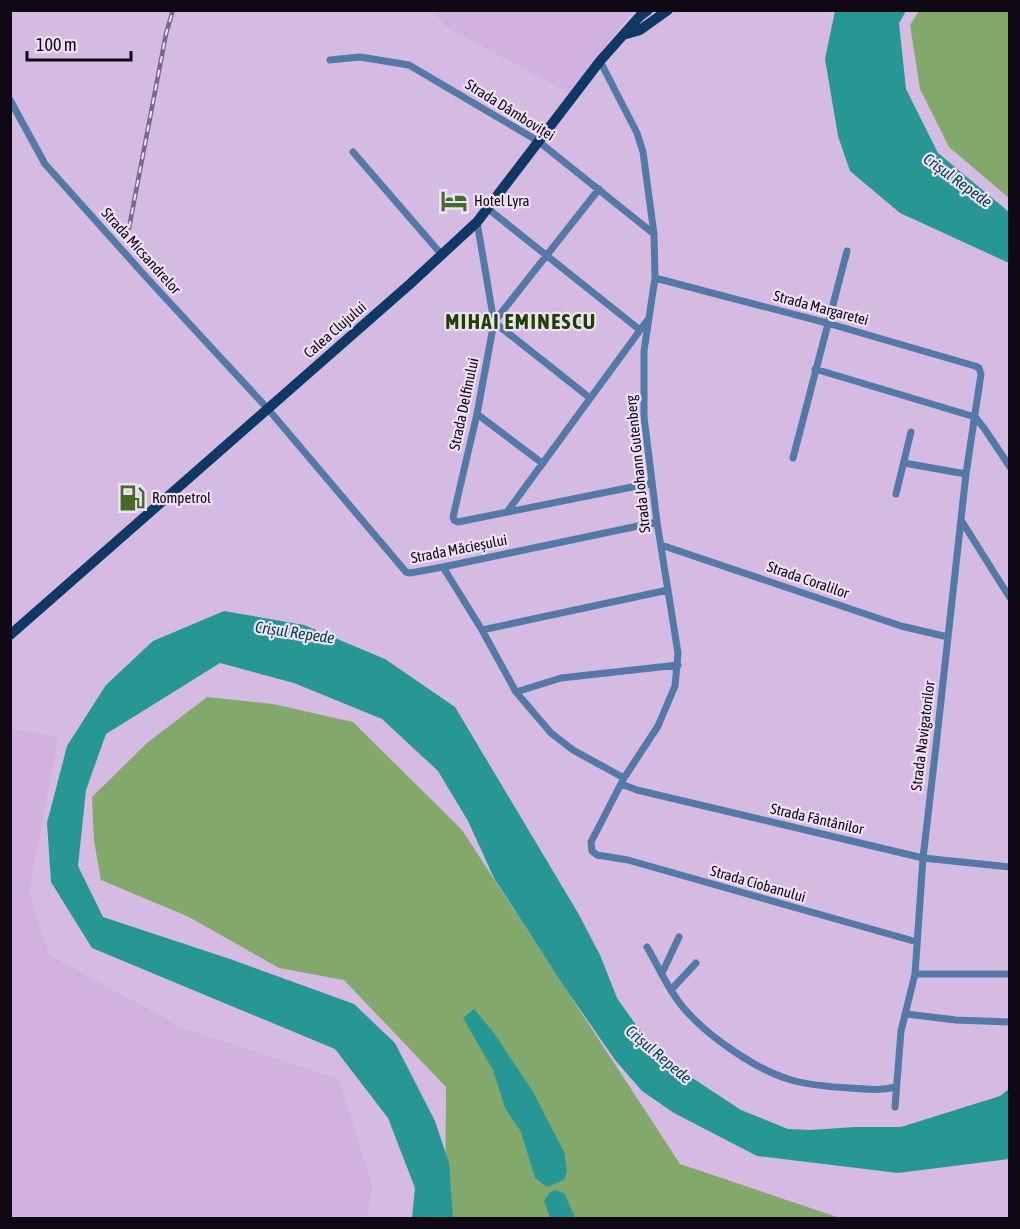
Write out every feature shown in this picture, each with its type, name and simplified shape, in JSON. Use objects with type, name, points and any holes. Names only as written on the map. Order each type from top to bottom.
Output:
[{"type":"main road","points":[[623,35],[648,10]]},
{"type":"main road","points":[[650,23],[660,10]]},
{"type":"main road","points":[[623,35],[631,34],[668,10]]},
{"type":"main road","name":"Calea Clujului","points":[[10,635],[477,222],[600,61],[623,35]]},
{"type":"street","name":"Calea Clujului","points":[[623,35],[639,10]]},
{"type":"street","name":"Strada Dâmboviței","points":[[330,60],[360,57],[410,65],[538,141],[654,234]]},
{"type":"street","name":"Strada Johann Gutenberg","points":[[592,851],[591,842],[622,781],[658,726],[675,686],[678,665],[678,639],[660,544],[644,417],[644,351],[655,278],[654,234],[643,152],[637,133],[600,61]]},
{"type":"street","name":"Strada Micsandrelor","points":[[10,100],[45,164],[268,409]]},
{"type":"street","points":[[353,152],[442,255]]},
{"type":"street","points":[[590,398],[494,322],[599,189]]},
{"type":"street","points":[[488,208],[640,330]]},
{"type":"street","name":"Strada Delfinului","points":[[477,222],[494,322],[477,414],[453,517],[458,522],[507,512]]},
{"type":"street","points":[[793,458],[847,251]]},
{"type":"street","name":"Strada Margaretei","points":[[655,278],[827,323],[979,368]]},
{"type":"street","points":[[507,512],[650,316]]},
{"type":"street","name":"Strada Navigatorilor","points":[[895,1107],[901,1031],[915,974],[923,858],[966,474],[981,374],[979,368]]},
{"type":"street","points":[[815,369],[975,417],[1010,467]]},
{"type":"street","name":"Strada Măcieșului","points":[[268,409],[406,572],[443,567],[657,522]]},
{"type":"street","points":[[477,414],[542,464]]},
{"type":"street","points":[[896,494],[911,432]]},
{"type":"street","points":[[903,463],[966,474]]},
{"type":"street","points":[[507,512],[652,483]]},
{"type":"street","points":[[961,520],[1010,598]]},
{"type":"street","name":"Strada Coralilor","points":[[660,544],[901,626],[948,637]]},
{"type":"street","name":"Strada Fântânilor","points":[[443,567],[482,630],[516,692],[551,733],[637,790],[923,858],[1010,867]]},
{"type":"street","points":[[482,630],[668,590]]},
{"type":"street","points":[[516,692],[561,678],[678,665]]},
{"type":"street","name":"Strada Ciobanului","points":[[592,851],[597,855],[628,860],[917,942]]},
{"type":"street","points":[[662,973],[679,937]]},
{"type":"street","points":[[647,947],[687,1013],[708,1033],[736,1053],[791,1080],[836,1087],[881,1090],[895,1087]]},
{"type":"street","points":[[671,990],[696,963]]},
{"type":"street","points":[[915,974],[1010,975]]},
{"type":"street","points":[[906,1014],[966,1021],[1010,1022]]},
{"type":"shaded area","points":[[436,10],[633,11],[569,93],[445,26],[436,15]]},
{"type":"shaded area","points":[[919,11],[1009,11],[1009,198],[949,147],[920,89],[910,25]]},
{"type":"shaded area","points":[[207,697],[273,704],[353,722],[462,830],[680,1164],[840,1218],[445,1218],[446,1087],[344,980],[279,968],[189,917],[101,880],[94,841],[92,797],[147,743]]},
{"type":"shaded area","points":[[10,728],[58,737],[29,892],[49,955],[183,1028],[339,1079],[373,1188],[366,1218],[11,1218]]},
{"type":"water","name":"Crișul Repede","points":[[835,11],[906,11],[899,23],[906,89],[938,153],[1009,212],[1009,263],[900,213],[850,171],[838,136],[825,59]]},
{"type":"water","name":"Crișul Repede","points":[[224,611],[304,625],[385,659],[455,707],[578,913],[600,955],[617,998],[648,1042],[674,1066],[741,1110],[788,1129],[901,1127],[1000,1096],[1009,1089],[1009,1159],[898,1173],[757,1156],[674,1113],[642,1091],[615,1060],[563,985],[494,878],[468,821],[438,771],[382,719],[294,683],[220,663],[106,734],[86,790],[78,866],[103,917],[230,959],[354,1004],[395,1043],[435,1121],[449,1163],[453,1218],[412,1218],[415,1188],[388,1118],[335,1049],[92,948],[51,882],[47,823],[67,746],[106,685],[153,641]]},
{"type":"water","points":[[474,1009],[494,1033],[533,1092],[564,1152],[567,1171],[564,1180],[547,1187],[535,1178],[521,1132],[505,1108],[493,1070],[463,1018]]},
{"type":"water","points":[[556,1190],[565,1194],[575,1218],[550,1218],[544,1201],[550,1192]]},
{"type":"railway","points":[[129,228],[166,34],[173,10]]},
{"type":"place","name":"Hotel Lyra","points":[[454,201]]},
{"type":"place","name":"Rompetrol","points":[[132,498]]},
{"type":"district","name":"MIHAI EMINESCU","points":[[521,322]]}]
